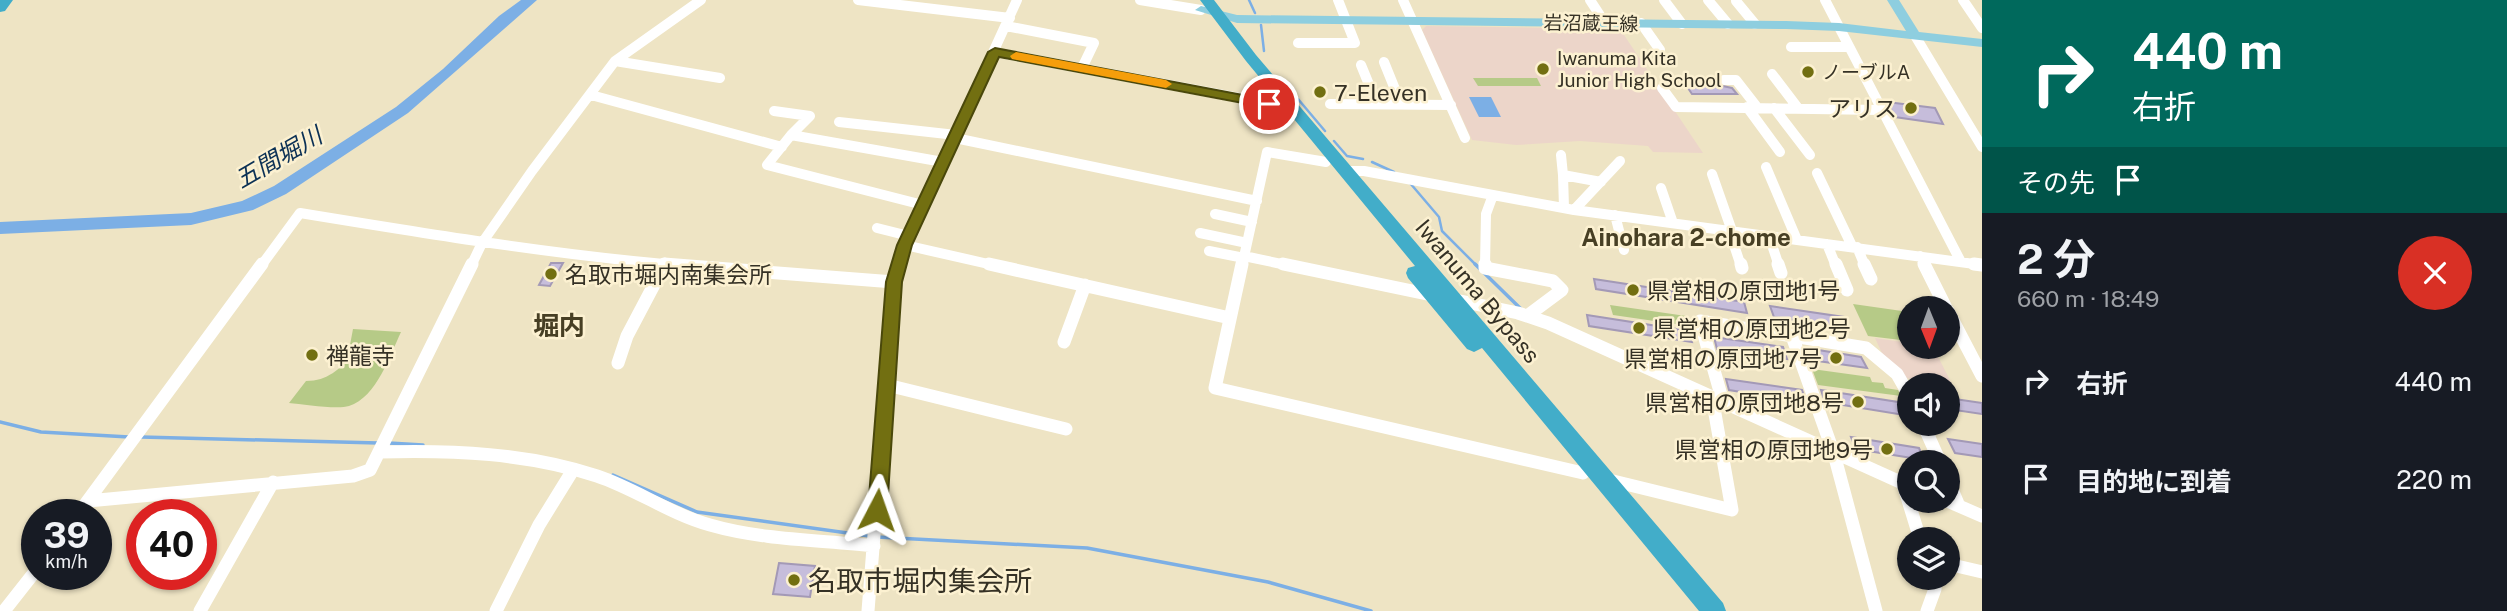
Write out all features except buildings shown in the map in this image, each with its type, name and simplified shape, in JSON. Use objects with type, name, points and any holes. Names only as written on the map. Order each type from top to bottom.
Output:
[{"type":"highway","points":[[0,8],[6,0]]},
{"type":"highway","name":"Iwanuma Bypass","points":[[1204,6],[1277,105],[1696,611]]},
{"type":"highway","name":"Iwanuma Bypass","points":[[1204,6],[1714,611]]},
{"type":"main road","points":[[1893,0],[1914,34]]},
{"type":"main road","name":"岩沼蔵王線","points":[[1204,6],[1237,19],[1755,24],[1839,27],[1982,43]]},
{"type":"street","points":[[107,499],[353,476],[370,470],[482,243],[532,171],[615,61],[701,0]]},
{"type":"street","points":[[858,0],[1008,22],[1044,33],[1094,43],[1082,68]]},
{"type":"street","points":[[868,611],[894,282],[907,240],[1017,0]]},
{"type":"street","points":[[1140,0],[1204,6]]},
{"type":"street","points":[[1298,43],[1355,43],[1338,0]]},
{"type":"street","points":[[1403,0],[1465,138]]},
{"type":"street","points":[[1590,0],[1605,23]]},
{"type":"street","points":[[1664,0],[1682,24]]},
{"type":"street","points":[[1707,0],[1728,24]]},
{"type":"street","points":[[1825,0],[1961,262]]},
{"type":"street","points":[[1736,1],[1755,24]]},
{"type":"street","points":[[1965,3],[1982,8]]},
{"type":"street","points":[[1965,3],[1982,28]]},
{"type":"street","points":[[1044,33],[1050,22]]},
{"type":"street","points":[[1641,23],[1660,50]]},
{"type":"street","points":[[1914,34],[1982,147]]},
{"type":"street","points":[[1791,47],[1849,47]]},
{"type":"street","points":[[995,52],[1277,105]]},
{"type":"street","points":[[615,61],[720,78]]},
{"type":"street","points":[[1384,62],[1401,104]]},
{"type":"street","points":[[1361,65],[1377,104]]},
{"type":"street","points":[[1772,74],[1798,108]]},
{"type":"street","points":[[1724,80],[1736,80],[1780,152]]},
{"type":"street","points":[[1662,88],[1676,107],[1881,110]]},
{"type":"street","points":[[591,95],[782,147]]},
{"type":"street","points":[[1330,104],[1451,105]]},
{"type":"street","points":[[1774,108],[1810,155]]},
{"type":"street","points":[[774,111],[810,116],[767,165],[923,205]]},
{"type":"street","points":[[839,122],[955,136],[1257,201]]},
{"type":"street","points":[[791,135],[943,162]]},
{"type":"street","points":[[1326,162],[1267,152],[1214,388],[1583,473]]},
{"type":"street","points":[[1561,155],[1569,209]]},
{"type":"street","points":[[1569,209],[1601,182],[1620,161]]},
{"type":"street","points":[[1766,167],[1797,240]]},
{"type":"street","points":[[1345,171],[1364,171],[1569,209],[1982,265]]},
{"type":"street","points":[[1817,173],[1871,279]]},
{"type":"street","points":[[1712,174],[1742,268]]},
{"type":"street","points":[[1563,175],[1601,182]]},
{"type":"street","points":[[1661,188],[1673,223]]},
{"type":"street","points":[[1493,195],[1486,214],[1485,268],[1553,281],[1562,290],[1527,316]]},
{"type":"street","points":[[89,499],[300,214],[482,243],[665,264],[894,282]]},
{"type":"street","points":[[1215,214],[1252,222]]},
{"type":"street","points":[[1615,215],[1624,250]]},
{"type":"street","points":[[877,228],[907,240],[1230,318]]},
{"type":"street","points":[[1200,233],[1245,252],[1527,316],[1565,330],[1897,481]]},
{"type":"street","points":[[1769,236],[1781,273]]},
{"type":"street","points":[[1827,243],[1847,290]]},
{"type":"street","points":[[1209,251],[1245,252]]},
{"type":"street","points":[[1920,256],[1940,296]]},
{"type":"street","points":[[618,363],[627,335],[665,264]]},
{"type":"street","points":[[1064,342],[1085,285]]},
{"type":"street","points":[[1603,479],[1732,510],[1718,400],[1700,321],[1866,348],[1897,376]]},
{"type":"street","points":[[1960,334],[1982,376]]},
{"type":"street","points":[[1792,337],[1834,454],[1876,611]]},
{"type":"street","points":[[887,385],[897,385],[1066,429]]},
{"type":"street","points":[[382,447],[477,454],[596,475],[724,529],[874,541]]},
{"type":"street","points":[[496,611],[539,525],[573,470]]},
{"type":"street","points":[[200,611],[273,482]]},
{"type":"street","points":[[1960,506],[1982,516]]},
{"type":"street","points":[[1960,567],[1982,572]]},
{"type":"street","points":[[4,611],[21,589]]},
{"type":"street","points":[[1927,611],[1935,590]]},
{"type":"shaded area","name":"Iwanuma Kita Junior High School","points":[[1426,26],[1620,29],[1703,153],[1653,152],[1648,146],[1580,141],[1516,145],[1472,140],[1422,30]]},
{"type":"shaded area","points":[[1875,338],[1897,341],[1897,359],[1939,359],[1946,373],[1899,373],[1886,362]]},
{"type":"green space","points":[[1473,78],[1537,78],[1541,86],[1478,86]]},
{"type":"green space","points":[[1853,304],[1897,310],[1897,340],[1868,336]]},
{"type":"green space","points":[[1610,305],[1686,316],[1689,326],[1613,315]]},
{"type":"green space","points":[[353,329],[401,332],[375,385],[359,401],[349,406],[289,403],[306,381],[327,376],[354,354],[350,345]]},
{"type":"green space","points":[[1812,369],[1870,377],[1872,382],[1883,383],[1885,388],[1897,390],[1897,395],[1818,385]]},
{"type":"water","points":[[1469,97],[1491,97],[1501,117],[1479,117]]},
{"type":"waterway","name":"五間堀川","points":[[0,228],[191,219],[247,206],[280,190],[402,110],[448,72],[504,19],[530,0]]},
{"type":"waterway","points":[[1249,0],[1255,13]]},
{"type":"waterway","points":[[1261,25],[1264,51]]},
{"type":"waterway","points":[[1298,99],[1325,131]]},
{"type":"waterway","points":[[1334,141],[1347,156],[1363,159]]},
{"type":"waterway","points":[[1372,162],[1394,172]]},
{"type":"waterway","points":[[1410,183],[1439,217],[1442,231],[1475,264]]},
{"type":"waterway","points":[[1475,264],[1520,308]]},
{"type":"waterway","points":[[0,422],[41,432],[129,437]]},
{"type":"waterway","points":[[141,437],[378,443]]},
{"type":"waterway","points":[[389,443],[423,445]]},
{"type":"waterway","points":[[613,475],[697,512],[869,536]]},
{"type":"waterway","points":[[877,537],[1087,548],[1268,582],[1371,611]]},
{"type":"slow traffic","points":[[1016,56],[1166,84]]},
{"type":"place","name":"Iwanuma Kita Junior High School","points":[[1543,69]]},
{"type":"place","name":"ノーブルA","points":[[1808,72]]},
{"type":"place","name":"7-Eleven","points":[[1320,92]]},
{"type":"place","name":"アリス","points":[[1911,108]]},
{"type":"place","name":"名取市堀内南集会所","points":[[551,274]]},
{"type":"place","name":"県営相の原団地1号","points":[[1633,290]]},
{"type":"place","name":"県営相の原団地2号","points":[[1639,328]]},
{"type":"place","name":"禅龍寺","points":[[312,355]]},
{"type":"place","name":"県営相の原団地7号","points":[[1836,358]]},
{"type":"place","name":"県営相の原団地8号","points":[[1858,402]]},
{"type":"place","name":"県営相の原団地9号","points":[[1887,449]]},
{"type":"place","name":"名取市堀内集会所","points":[[794,580]]},
{"type":"district","name":"Ainohara 2-chome","points":[[1686,237]]},
{"type":"district","name":"堀内","points":[[559,325]]},
{"type":"route","points":[[877,510],[894,282],[905,245],[995,52],[1269,104]]}]
